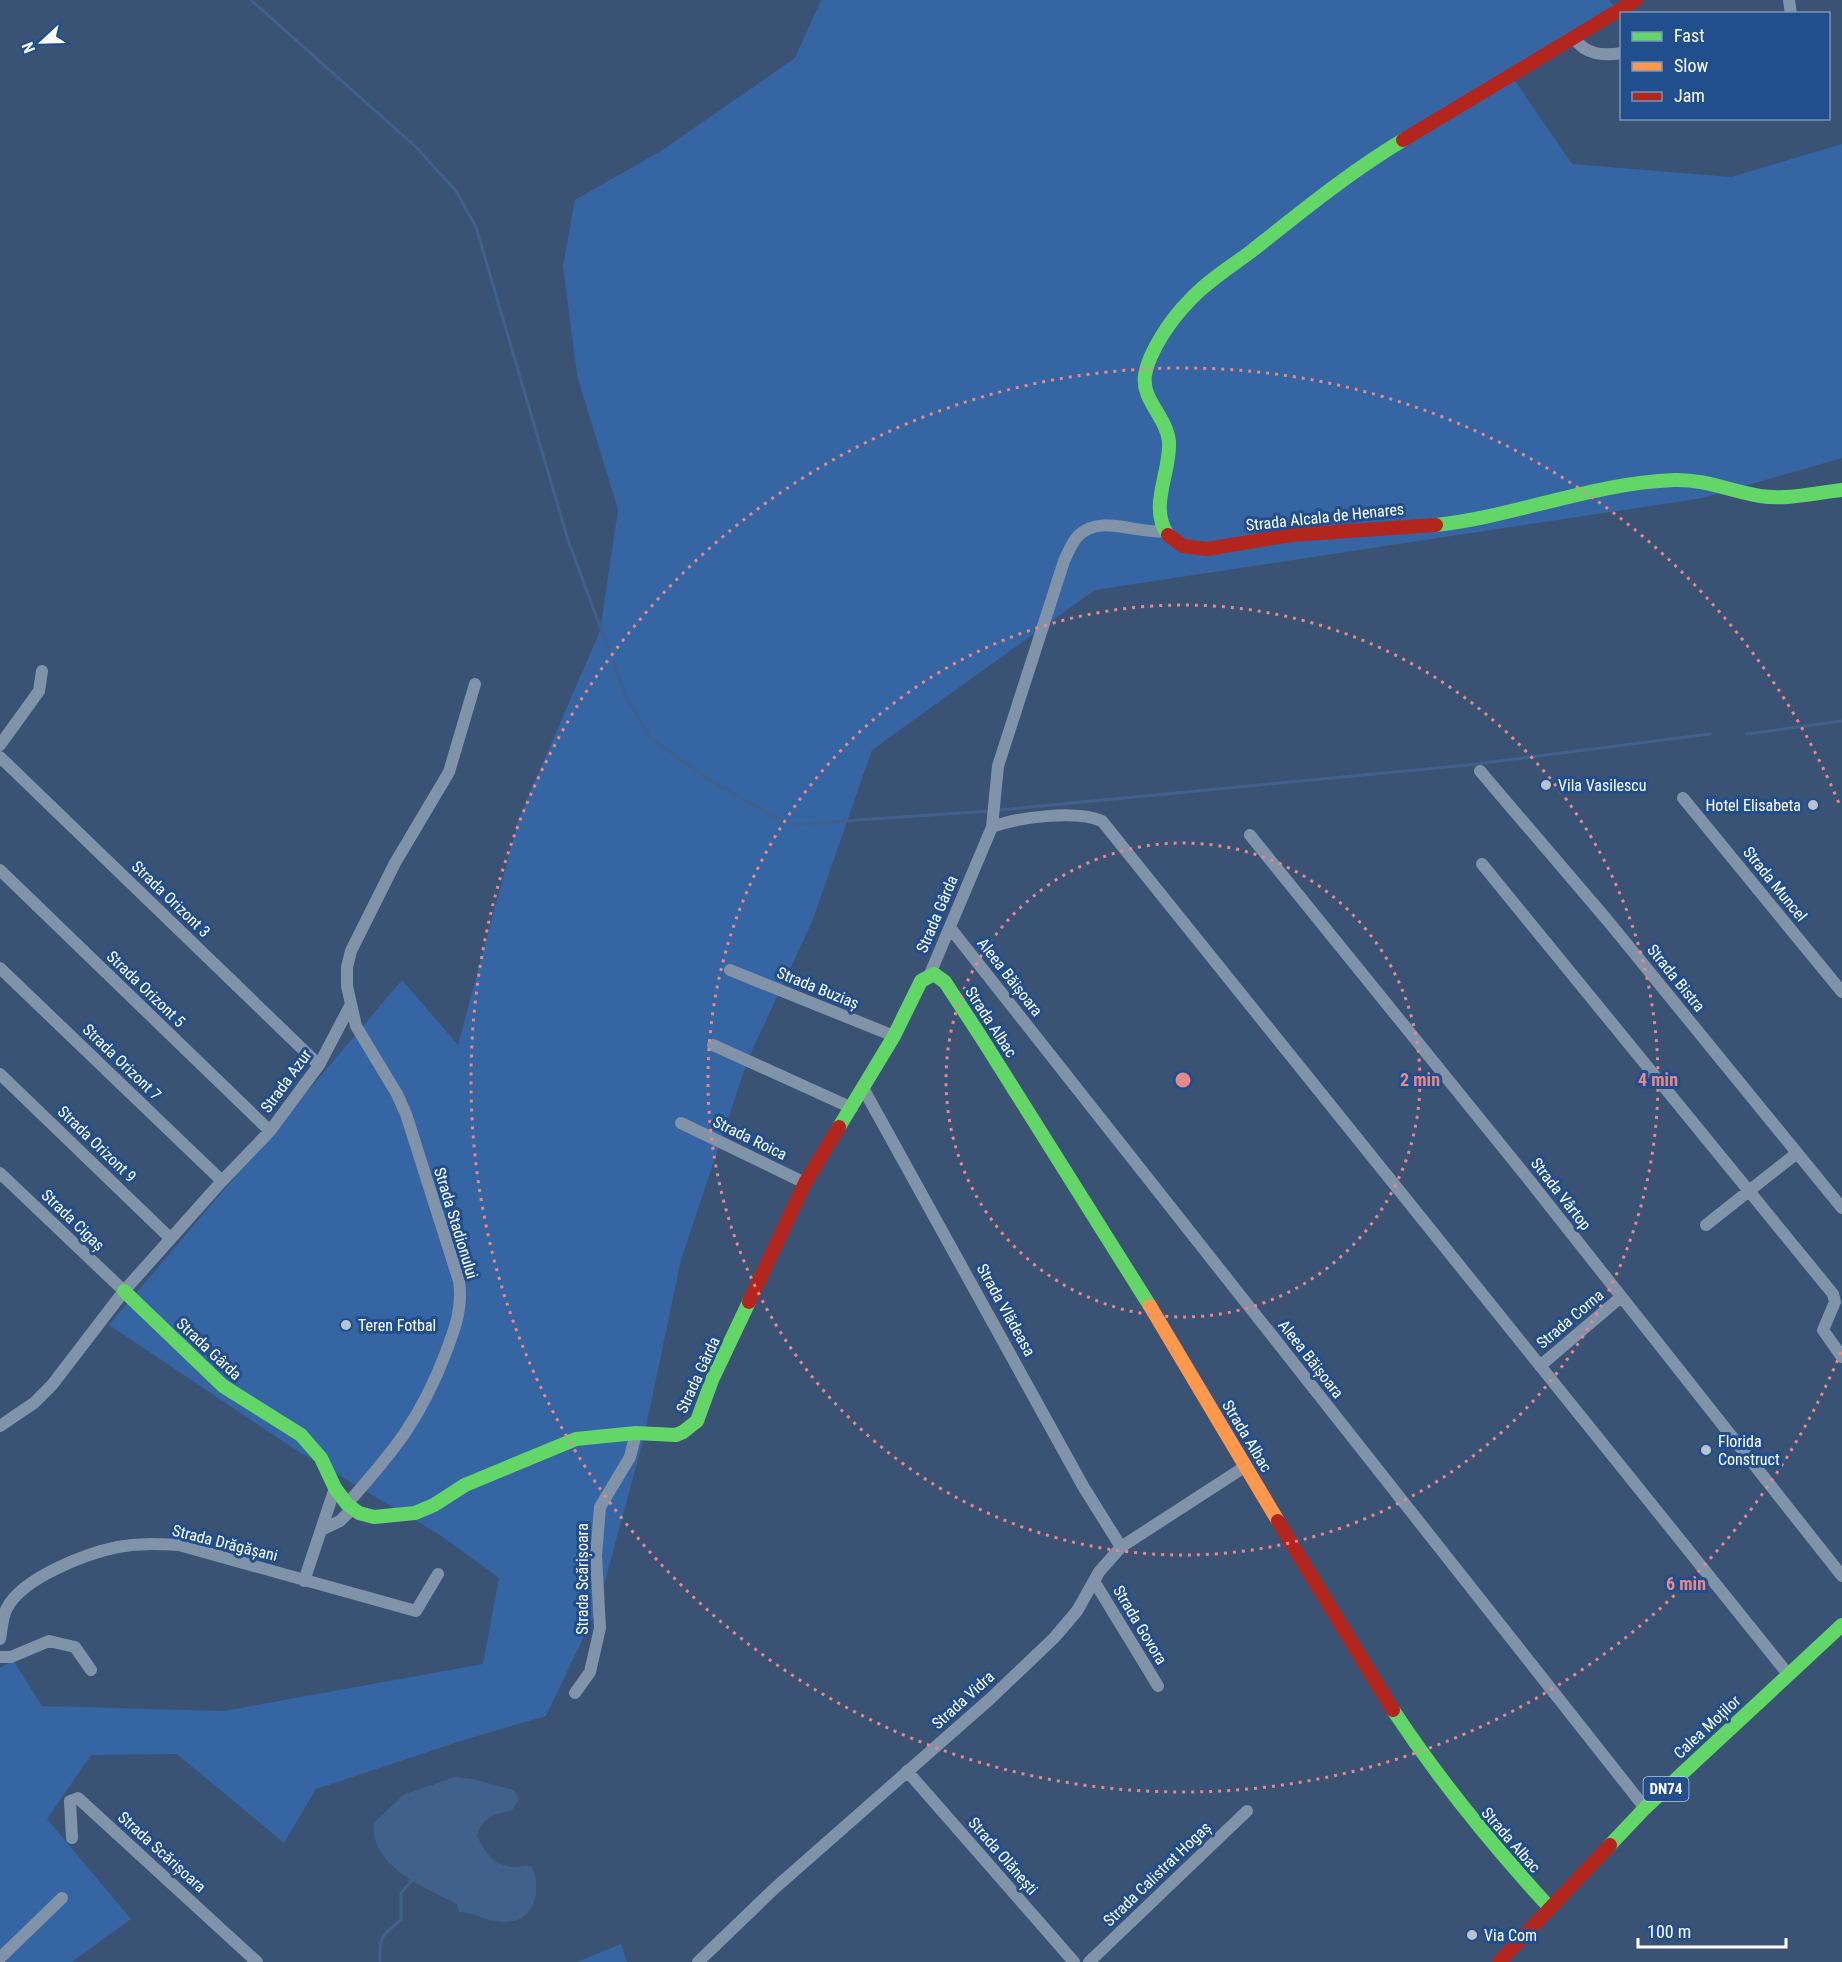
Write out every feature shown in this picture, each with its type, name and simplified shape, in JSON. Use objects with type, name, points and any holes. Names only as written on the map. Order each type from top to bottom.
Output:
[{"type":"street","points":[[1165,531],[1160,506],[1169,443],[1168,432],[1144,385],[1145,372],[1174,319],[1189,300],[1326,192],[1379,155],[1636,0]]},
{"type":"street","points":[[1574,38],[1581,47],[1589,52],[1599,55],[1620,53]]},
{"type":"street","name":"Strada Alcala de Henares","points":[[1165,531],[1170,539],[1181,546],[1198,550],[1265,537],[1471,520],[1633,484],[1676,479],[1706,482],[1773,497],[1842,490]]},
{"type":"street","name":"Strada Gârda","points":[[124,1291],[223,1386],[301,1435],[321,1458],[335,1488],[350,1507],[374,1517],[415,1513],[434,1505],[465,1485],[576,1439],[636,1433],[675,1435],[690,1429],[697,1421],[712,1380],[748,1309],[805,1183],[894,1036],[921,981],[930,974],[951,929],[991,823],[998,766],[1064,561],[1077,537],[1089,528],[1103,524],[1144,532],[1165,531]]},
{"type":"street","points":[[0,746],[39,691],[42,671]]},
{"type":"street","points":[[350,1006],[347,967],[351,951],[394,863],[449,772],[476,684]]},
{"type":"street","name":"Strada Orizont 3","points":[[0,757],[319,1065]]},
{"type":"street","name":"Strada Bistra","points":[[1480,771],[1616,930],[1842,1208]]},
{"type":"street","name":"Strada Muncel","points":[[1683,798],[1842,992]]},
{"type":"street","points":[[991,823],[1080,816],[1102,821],[1788,1674]]},
{"type":"street","name":"Strada Vârtop","points":[[1250,835],[1622,1297],[1842,1576]]},
{"type":"street","points":[[1482,864],[1833,1294],[1835,1302],[1823,1330],[1842,1357]]},
{"type":"street","name":"Strada Orizont 5","points":[[0,870],[270,1131]]},
{"type":"street","name":"Aleea Băișoara","points":[[951,929],[1645,1808]]},
{"type":"street","name":"Strada Orizont 7","points":[[0,968],[222,1180]]},
{"type":"street","name":"Strada Buziaș","points":[[730,970],[894,1036]]},
{"type":"street","name":"Strada Albac","points":[[930,974],[941,977],[945,982],[1069,1172],[1361,1658],[1433,1769],[1497,1853],[1550,1908]]},
{"type":"street","name":"Strada Azur","points":[[0,1426],[34,1403],[52,1385],[124,1291],[222,1180],[270,1131],[319,1065],[350,1006]]},
{"type":"street","name":"Strada Stadionului","points":[[350,1006],[356,1026],[397,1094],[406,1114],[459,1281],[461,1306],[432,1389],[411,1427],[350,1507]]},
{"type":"street","points":[[713,1045],[852,1108]]},
{"type":"street","name":"Strada Orizont 9","points":[[0,1074],[170,1238]]},
{"type":"street","name":"Strada Vlădeasa","points":[[863,1088],[1083,1486],[1121,1547]]},
{"type":"street","name":"Strada Roica","points":[[681,1123],[805,1183]]},
{"type":"street","points":[[1706,1225],[1797,1154]]},
{"type":"street","name":"Strada Cigaș","points":[[0,1173],[124,1291]]},
{"type":"street","name":"Strada Corna","points":[[1540,1366],[1622,1297]]},
{"type":"street","name":"Strada Scărișoara","points":[[575,1693],[590,1672],[600,1628],[596,1556],[600,1507],[630,1456],[636,1433]]},
{"type":"street","name":"Strada Vidra","points":[[698,1962],[775,1888],[1054,1638],[1077,1611],[1106,1562],[1121,1547],[1246,1466]]},
{"type":"street","points":[[304,1581],[335,1488]]},
{"type":"street","points":[[321,1530],[340,1521],[350,1507]]},
{"type":"street","name":"Strada Drăgășani","points":[[0,1639],[6,1609],[13,1599],[34,1582],[101,1551],[121,1546],[178,1545],[416,1611],[438,1574]]},
{"type":"street","name":"Strada Govora","points":[[1094,1581],[1158,1686]]},
{"type":"street","name":"Calea Moților","points":[[1499,1962],[1645,1808],[1842,1625]]},
{"type":"street","points":[[0,1657],[11,1658],[49,1641],[75,1647],[91,1670]]},
{"type":"street","name":"Strada Olănești","points":[[907,1772],[1074,1962]]},
{"type":"street","name":"Strada Scărișoara","points":[[72,1838],[70,1802],[78,1798],[257,1962]]},
{"type":"street","name":"Strada Calistrat Hogaș","points":[[1089,1962],[1247,1811]]},
{"type":"street","points":[[0,1958],[62,1898]]},
{"type":"shaded area","points":[[821,0],[1609,0],[1616,7],[1509,72],[1572,164],[1731,177],[1842,144],[1842,458],[1703,498],[1095,590],[872,750],[812,922],[748,1059],[681,1260],[643,1441],[598,1607],[546,1716],[467,1739],[316,1789],[284,1843],[177,1754],[91,1755],[47,1819],[131,1919],[72,1962],[0,1962],[0,1668],[13,1660],[42,1706],[224,1711],[483,1664],[499,1578],[437,1533],[296,1450],[109,1325],[402,980],[458,1045],[519,818],[600,631],[618,510],[577,375],[563,266],[575,200],[661,151],[795,58]]},
{"type":"shaded area","points":[[455,1777],[514,1790],[519,1799],[512,1810],[486,1820],[477,1836],[487,1852],[500,1864],[512,1867],[532,1867],[535,1878],[535,1899],[532,1908],[518,1920],[495,1921],[459,1912],[457,1904],[402,1874],[380,1852],[375,1838],[374,1823],[403,1795]]},
{"type":"shaded area","points":[[621,1944],[627,1962],[577,1962]]},
{"type":"waterway","points":[[251,0],[416,147],[456,191],[476,227],[568,540],[627,699],[650,737],[703,776],[784,822],[800,824],[989,811]]},
{"type":"waterway","points":[[1747,734],[1842,721]]},
{"type":"waterway","points":[[999,810],[1468,765],[1710,734]]},
{"type":"waterway","points":[[380,1962],[381,1942],[385,1934],[401,1920],[401,1893],[412,1880]]},
{"type":"traffic: fast","points":[[1168,535],[1162,524],[1160,501],[1169,442],[1164,424],[1150,401],[1145,384],[1147,366],[1162,335],[1182,308],[1212,280],[1308,206],[1403,140]]},
{"type":"traffic: fast","points":[[1436,525],[1496,515],[1584,493],[1644,482],[1696,481],[1770,497],[1791,497],[1842,490]]},
{"type":"traffic: fast","points":[[839,1127],[894,1036],[921,981],[934,974],[945,982],[981,1037],[1150,1306]]},
{"type":"traffic: fast","points":[[124,1291],[223,1386],[301,1435],[321,1458],[335,1488],[347,1504],[359,1513],[374,1517],[415,1513],[434,1505],[465,1485],[576,1439],[636,1433],[676,1435],[683,1432],[697,1421],[712,1380],[749,1302]]},
{"type":"traffic: fast","points":[[1610,1845],[1645,1808],[1842,1625]]},
{"type":"traffic: fast","points":[[1393,1710],[1429,1762],[1468,1812],[1550,1908]]},
{"type":"traffic: slow","points":[[1150,1306],[1278,1521]]},
{"type":"traffic: jam","points":[[1403,140],[1636,0]]},
{"type":"traffic: jam","points":[[1168,535],[1183,546],[1207,549],[1291,535],[1436,525]]},
{"type":"traffic: jam","points":[[749,1302],[805,1183],[839,1127]]},
{"type":"traffic: jam","points":[[1278,1521],[1393,1710]]},
{"type":"traffic: jam","points":[[1499,1962],[1610,1845]]},
{"type":"place","name":"Vila Vasilescu","points":[[1546,785]]},
{"type":"place","name":"Hotel Elisabeta","points":[[1813,805]]},
{"type":"place","name":"Teren Fotbal","points":[[346,1325]]},
{"type":"place","name":"Florida Construct","points":[[1706,1450]]},
{"type":"place","name":"Via Com","points":[[1472,1935]]}]
